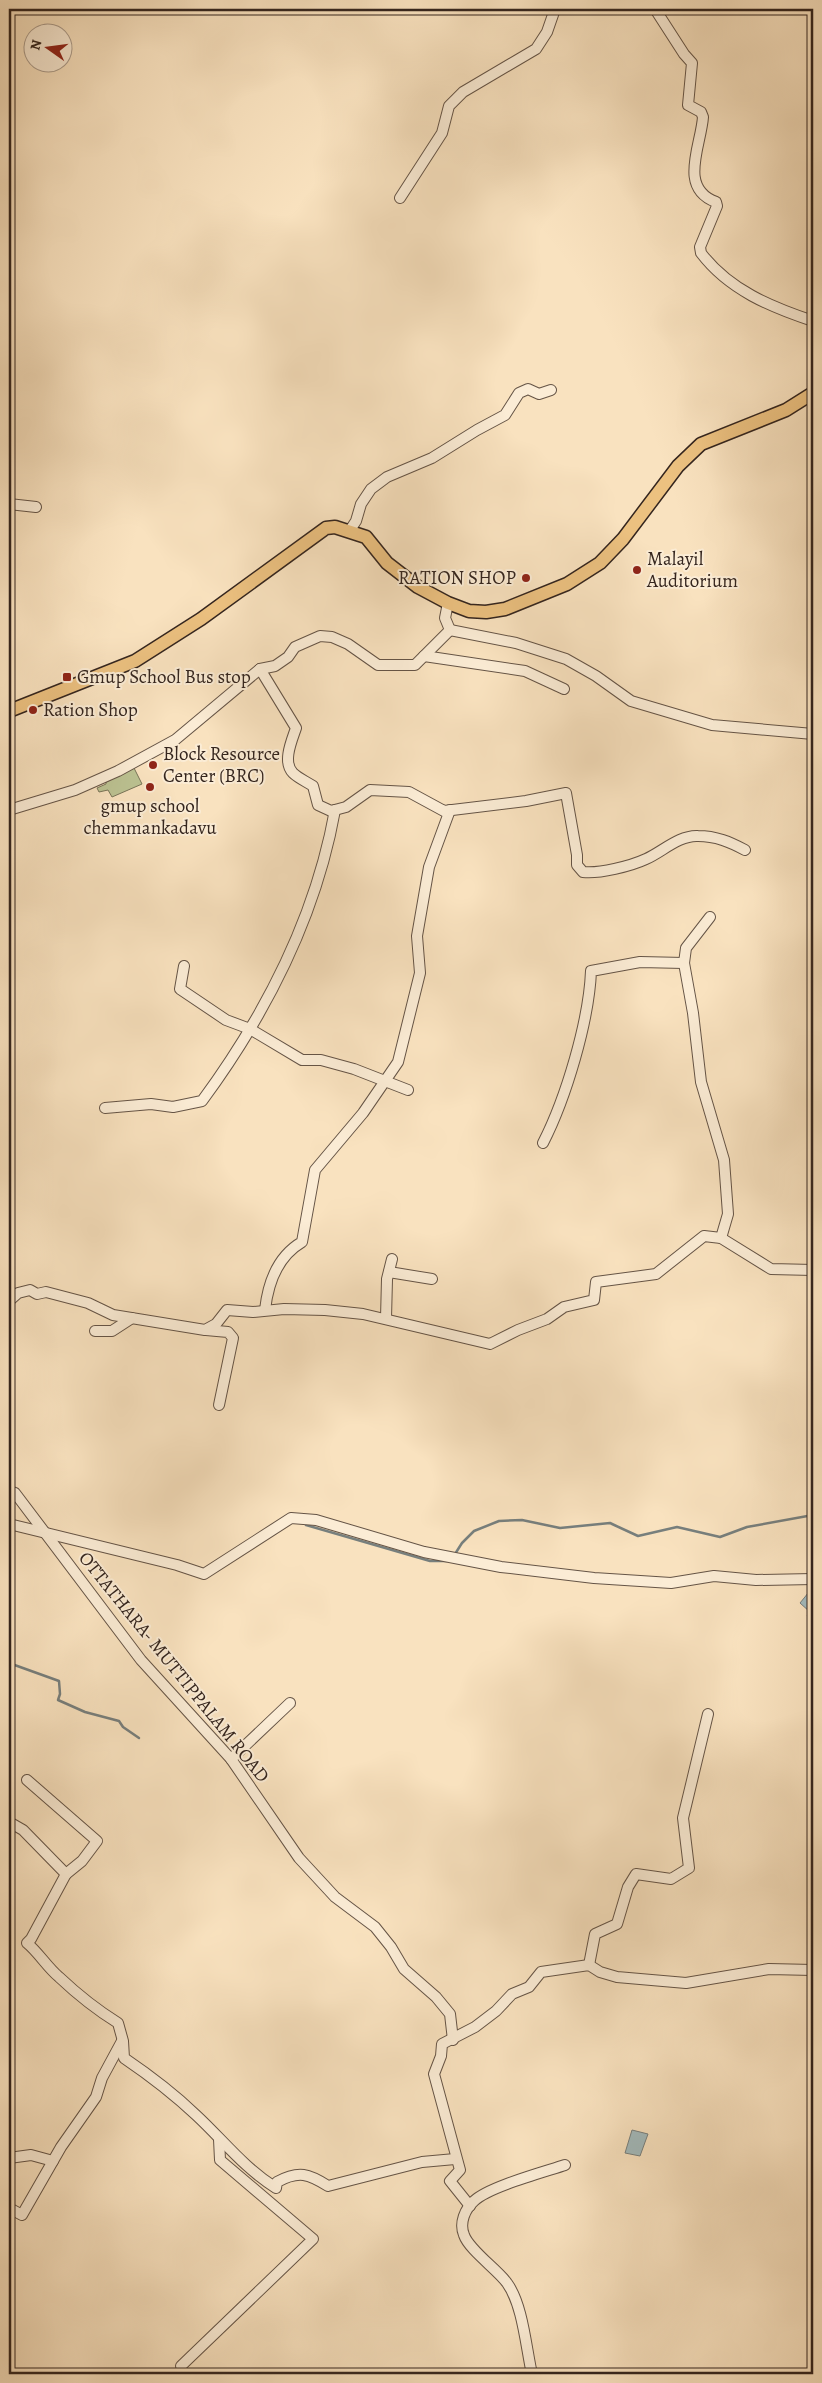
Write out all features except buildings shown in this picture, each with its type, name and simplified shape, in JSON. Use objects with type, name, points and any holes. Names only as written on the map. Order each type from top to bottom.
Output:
[{"type":"main road","points":[[9,711],[135,661],[220,606],[294,552],[319,531],[335,527],[350,530],[366,537],[388,563],[418,587],[448,604],[470,611],[486,612],[505,609],[566,584],[600,563],[623,539],[688,454],[701,444],[786,410],[813,393]]},
{"type":"street","points":[[400,198],[442,133],[449,106],[463,92],[536,49],[547,32],[554,9]]},
{"type":"street","points":[[655,9],[684,54],[692,63],[688,105],[701,112],[703,117],[693,178],[696,186],[704,196],[716,202],[717,206],[700,247],[701,253],[726,280],[748,294],[769,305],[813,321]]},
{"type":"street","points":[[350,530],[356,522],[361,504],[371,489],[387,477],[432,458],[505,415],[519,393],[528,389],[539,394],[550,390]]},
{"type":"street","points":[[9,504],[36,507]]},
{"type":"street","points":[[448,604],[445,618],[450,630]]},
{"type":"street","points":[[9,810],[75,790],[118,771],[175,740],[260,669],[275,666],[288,657],[295,647],[320,636],[332,637],[348,644],[378,665],[415,665],[450,630]]},
{"type":"street","points":[[450,630],[516,643],[566,659],[596,676],[631,701],[712,725],[813,734]]},
{"type":"street","points":[[424,656],[525,671],[564,688]]},
{"type":"street","points":[[260,669],[296,728],[288,750],[290,769],[294,774],[313,786],[318,805],[331,811],[346,807],[370,790],[409,792],[444,811],[526,801],[566,793],[577,855],[577,865],[583,872],[591,873],[645,860],[670,844],[696,835],[723,839],[745,850]]},
{"type":"street","points":[[105,1108],[150,1104],[173,1107],[202,1101],[262,1010],[304,922],[328,848],[335,810]]},
{"type":"street","points":[[265,1310],[278,1264],[291,1249],[302,1242],[315,1170],[363,1113],[398,1062],[420,973],[417,936],[428,875],[450,810]]},
{"type":"street","points":[[710,917],[686,948],[684,963],[693,1013],[701,1082],[724,1160],[728,1214],[721,1238]]},
{"type":"street","points":[[543,1143],[552,1124],[578,1045],[590,997],[591,970],[640,962],[684,963]]},
{"type":"street","points":[[184,966],[180,989],[226,1020],[250,1029],[302,1060],[321,1060],[354,1069],[408,1090]]},
{"type":"street","points":[[205,1330],[216,1324],[227,1310],[253,1312],[265,1310],[325,1310],[386,1318],[490,1344],[518,1330],[547,1319],[564,1307],[594,1300],[596,1282],[656,1274],[704,1236],[721,1238],[771,1269],[813,1270]]},
{"type":"street","points":[[386,1318],[389,1272],[392,1258]]},
{"type":"street","points":[[389,1272],[432,1279]]},
{"type":"street","points":[[9,1300],[18,1293],[30,1290],[37,1294],[46,1292],[88,1303],[113,1315],[228,1332],[233,1338],[219,1406]]},
{"type":"street","points":[[95,1331],[112,1331],[132,1318]]},
{"type":"street","name":"OTTATHARA- MUTTIPPALAM ROAD","points":[[9,1491],[15,1493],[141,1660],[231,1759],[299,1858],[335,1897],[375,1927],[391,1946],[404,1969],[436,1997],[450,2014],[453,2040]]},
{"type":"street","points":[[9,1501],[9,1508]]},
{"type":"street","points":[[9,1524],[177,1565],[204,1574],[291,1518],[316,1520],[424,1552],[501,1567],[594,1578],[672,1583],[714,1576],[756,1580],[813,1578]]},
{"type":"street","points":[[231,1759],[290,1703]]},
{"type":"street","points":[[589,1965],[595,1934],[617,1924],[628,1887],[636,1874],[671,1879],[689,1868],[684,1818],[708,1714]]},
{"type":"street","points":[[27,1780],[97,1841],[82,1861],[66,1874],[31,1939],[27,1943],[42,1956],[58,1977],[98,2010],[118,2023],[123,2040],[124,2058],[197,2116],[260,2178],[276,2188],[277,2182],[288,2176],[310,2175],[328,2186],[422,2162],[455,2159]]},
{"type":"street","points":[[9,1822],[23,1830],[66,1874]]},
{"type":"street","points":[[470,2206],[450,2181],[460,2170],[434,2074],[441,2056],[442,2044],[453,2040],[496,2011],[512,1994],[529,1987],[541,1972],[589,1965],[600,1972],[617,1977],[686,1983],[769,1969],[813,1970]]},
{"type":"street","points":[[9,2208],[22,2215],[53,2161],[96,2096],[102,2078],[123,2040]]},
{"type":"street","points":[[181,2366],[313,2239],[220,2160],[219,2139]]},
{"type":"street","points":[[9,2158],[32,2155],[53,2161]]},
{"type":"street","points":[[532,2374],[518,2307],[507,2283],[491,2268],[464,2235],[463,2215],[474,2200],[502,2186],[565,2165]]},
{"type":"green space","points":[[134,768],[142,784],[112,797],[108,790],[99,792],[97,788]]},
{"type":"water","points":[[813,1587],[813,1621],[807,1616],[810,1612],[800,1603]]},
{"type":"water","points":[[632,2130],[648,2134],[640,2156],[625,2153]]},
{"type":"waterway","points":[[455,1554],[462,1543],[474,1531],[499,1521],[522,1520],[560,1528],[610,1523],[638,1536],[677,1527],[720,1537],[747,1527],[813,1515]]},
{"type":"waterway","points":[[306,1525],[430,1561],[447,1561]]},
{"type":"waterway","points":[[9,1663],[59,1681],[60,1694],[58,1700],[85,1712],[119,1721],[123,1727],[139,1738]]},
{"type":"place","name":"Malayil Auditorium","points":[[637,570]]},
{"type":"place","name":"RATION SHOP","points":[[526,578]]},
{"type":"place","name":"Gmup School Bus stop","points":[[67,677]]},
{"type":"place","name":"Ration Shop","points":[[33,710]]},
{"type":"place","name":"Block Resource Center (BRC)","points":[[153,765]]},
{"type":"place","name":"gmup school chemmankadavu","points":[[150,787]]}]
